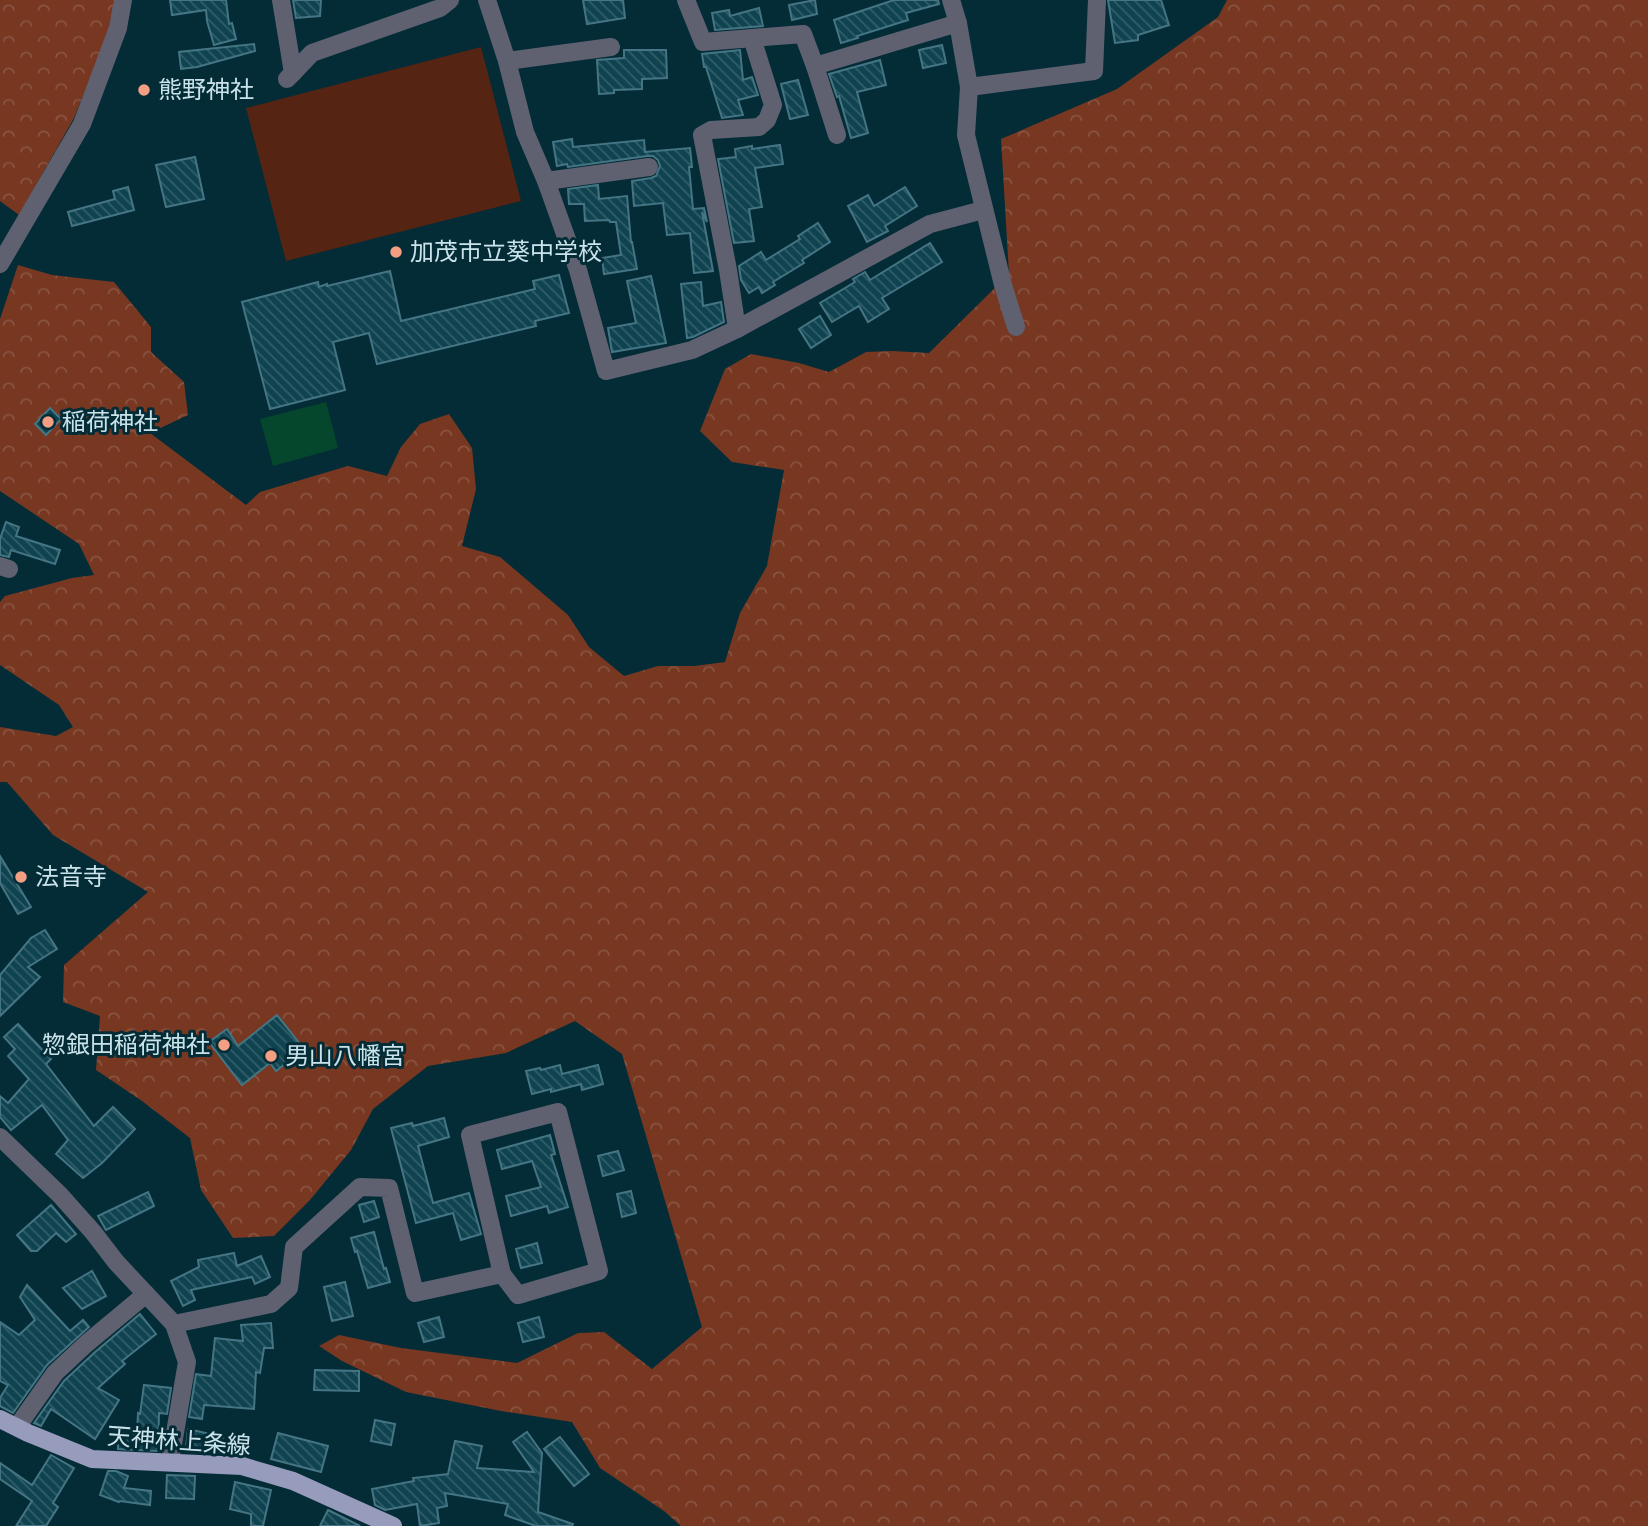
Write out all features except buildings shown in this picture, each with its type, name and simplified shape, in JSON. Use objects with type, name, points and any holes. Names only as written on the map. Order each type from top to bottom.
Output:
[{"type":"main road","name":"天神林上条線","points":[[8,1423],[92,1459],[242,1466],[293,1480],[393,1526]]},
{"type":"street","points":[[0,264],[82,124],[118,28],[122,0]]},
{"type":"street","points":[[281,0],[290,76],[312,53],[440,8],[450,0]]},
{"type":"street","points":[[487,0],[507,61],[524,132],[546,181],[578,270],[606,371],[692,350],[930,224],[983,210]]},
{"type":"street","points":[[686,0],[704,42],[803,34],[837,135]]},
{"type":"street","points":[[951,0],[958,23],[969,87],[966,135],[983,210],[1016,327]]},
{"type":"street","points":[[969,87],[1094,71],[1097,0]]},
{"type":"street","points":[[815,65],[958,23]]},
{"type":"street","points":[[737,328],[702,135],[711,130],[759,127],[767,120],[772,105],[752,38]]},
{"type":"street","points":[[507,61],[611,47]]},
{"type":"street","points":[[546,181],[649,167]]},
{"type":"street","points":[[558,1112],[599,1271],[518,1295],[502,1274],[470,1135],[558,1112]]},
{"type":"street","points":[[2,1144],[60,1195],[116,1262],[174,1324],[187,1362],[170,1462]]},
{"type":"street","points":[[174,1324],[271,1304],[289,1288],[294,1247],[359,1187],[389,1188],[415,1293],[502,1274]]},
{"type":"street","points":[[8,1423],[26,1411],[55,1373],[86,1344],[146,1294]]},
{"type":"green space","points":[[0,0],[114,0],[111,26],[74,118],[19,215],[0,201]]},
{"type":"green space","points":[[1227,0],[1648,0],[1648,1526],[681,1526],[664,1511],[600,1468],[572,1422],[406,1392],[342,1361],[319,1346],[339,1335],[401,1348],[517,1363],[578,1333],[604,1332],[652,1369],[702,1327],[622,1054],[575,1021],[506,1053],[428,1066],[373,1109],[351,1150],[310,1200],[274,1236],[233,1238],[201,1190],[190,1138],[96,1070],[100,1016],[63,1002],[64,965],[148,892],[53,835],[7,782],[0,782],[0,727],[56,736],[73,727],[59,705],[0,665],[0,602],[5,596],[72,578],[94,575],[79,544],[0,491],[0,319],[18,265],[52,275],[114,282],[151,327],[151,352],[184,382],[188,415],[150,433],[246,505],[260,492],[348,466],[387,476],[401,447],[420,424],[449,414],[472,448],[476,489],[462,546],[500,557],[568,615],[589,647],[624,676],[658,666],[694,666],[725,662],[740,613],[767,566],[784,470],[732,462],[700,431],[725,369],[751,354],[829,372],[866,352],[929,353],[1009,274],[1001,139],[1117,89],[1218,17]]},
{"type":"shaded area","points":[[481,47],[521,201],[286,261],[246,108]]},
{"type":"shaded area","points":[[326,402],[338,448],[273,466],[260,419]]},
{"type":"place","name":"熊野神社","points":[[144,90]]},
{"type":"place","name":"加茂市立葵中学校","points":[[396,252]]},
{"type":"place","name":"稲荷神社","points":[[48,422]]},
{"type":"place","name":"法音寺","points":[[21,877]]},
{"type":"place","name":"惣銀田稲荷神社","points":[[224,1045]]},
{"type":"place","name":"男山八幡宮","points":[[271,1056]]}]
